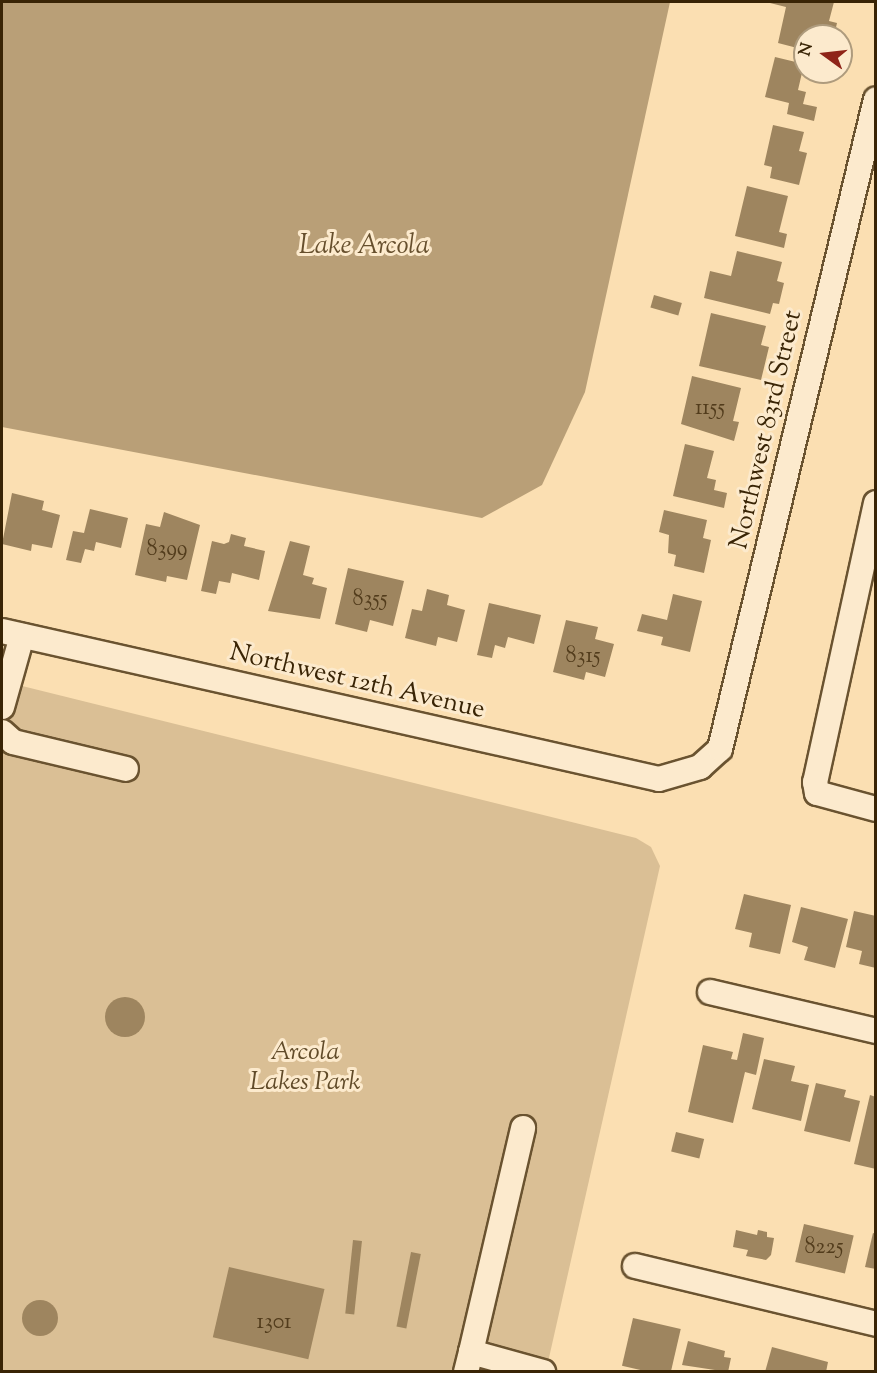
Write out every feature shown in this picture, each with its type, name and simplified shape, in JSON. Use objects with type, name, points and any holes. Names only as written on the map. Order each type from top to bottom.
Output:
[{"type":"street","name":"Northwest 83rd Street","points":[[699,766],[720,749],[876,99]]},
{"type":"street","points":[[876,503],[815,782],[817,793],[876,809]]},
{"type":"street","name":"Northwest 12th Avenue","points":[[12,634],[660,779],[699,766]]},
{"type":"street","points":[[2,707],[12,634]]},
{"type":"street","points":[[2,732],[13,742],[126,769]]},
{"type":"street","points":[[710,992],[876,1031]]},
{"type":"street","points":[[523,1128],[469,1362],[543,1371]]},
{"type":"street","points":[[635,1266],[876,1324]]},
{"type":"green space","name":"Arcola Lakes Park","points":[[2,681],[636,838],[651,847],[660,866],[546,1371],[2,1372]]},
{"type":"water","name":"Lake Arcola","points":[[2,2],[670,2],[585,392],[542,485],[482,518],[2,427]]},
{"type":"building","points":[[766,2],[834,2],[829,21],[837,24],[793,24],[793,47],[778,43],[786,7]]},
{"type":"building","points":[[775,57],[793,61],[793,84],[799,84],[798,90],[806,92],[803,104],[817,107],[814,121],[787,114],[789,103],[765,97]]},
{"type":"building","points":[[773,125],[804,132],[799,151],[807,153],[799,185],[770,178],[772,167],[764,165]]},
{"type":"building","points":[[747,186],[788,196],[779,232],[787,234],[784,248],[735,236]]},
{"type":"building","points":[[737,251],[782,262],[777,281],[784,283],[779,304],[773,303],[770,314],[704,298],[710,271],[731,276]]},
{"type":"building","points":[[654,295],[682,303],[678,315],[650,307]]},
{"type":"building","points":[[711,313],[766,326],[761,345],[769,347],[761,380],[699,366]]},
{"type":"building","points":[[692,376],[741,388],[733,421],[739,422],[734,441],[681,424]]},
{"type":"building","points":[[685,444],[714,451],[707,478],[716,480],[714,490],[727,493],[724,508],[673,496]]},
{"type":"building","points":[[12,493],[44,501],[42,510],[60,515],[52,548],[32,544],[31,551],[2,544]]},
{"type":"building","points":[[90,509],[128,518],[121,548],[96,542],[94,551],[85,549],[81,563],[66,560],[73,531],[84,533]]},
{"type":"building","points":[[664,510],[707,520],[703,538],[711,540],[704,573],[674,566],[676,555],[668,553],[669,535],[659,532]]},
{"type":"building","points":[[164,512],[200,525],[187,580],[167,576],[166,582],[135,575],[146,524],[160,527]]},
{"type":"building","points":[[231,534],[246,538],[244,546],[265,551],[259,580],[232,573],[230,583],[219,581],[216,594],[201,591],[212,541],[224,544],[229,542]]},
{"type":"building","points":[[290,541],[310,546],[303,575],[314,578],[312,584],[327,588],[320,619],[268,611]]},
{"type":"building","points":[[348,568],[404,581],[393,626],[370,620],[367,632],[335,624]]},
{"type":"building","points":[[427,589],[449,595],[447,605],[465,610],[457,642],[438,637],[436,646],[405,638],[412,609],[422,611]]},
{"type":"building","points":[[673,594],[702,601],[690,652],[661,645],[663,637],[637,631],[642,614],[667,620]]},
{"type":"building","points":[[489,603],[541,615],[534,644],[508,637],[505,648],[495,645],[492,658],[477,655]]},
{"type":"building","points":[[566,620],[598,627],[595,639],[614,644],[605,677],[586,672],[584,680],[553,672]]},
{"type":"building","points":[[744,894],[791,905],[780,954],[749,947],[752,933],[735,929]]},
{"type":"building","points":[[801,907],[848,919],[835,968],[804,960],[808,947],[792,942]]},
{"type":"building","points":[[854,911],[876,916],[876,968],[859,964],[862,951],[846,947]]},
{"type":"building","points":[[125,997],[139,1003],[145,1017],[139,1031],[125,1037],[111,1031],[105,1017],[111,1003]]},
{"type":"building","points":[[743,1033],[764,1038],[756,1075],[745,1072],[733,1123],[688,1112],[703,1045],[733,1052],[731,1059],[737,1060]]},
{"type":"building","points":[[764,1059],[795,1066],[791,1081],[809,1085],[801,1121],[752,1109]]},
{"type":"building","points":[[816,1083],[846,1090],[844,1097],[860,1101],[850,1142],[804,1131]]},
{"type":"building","points":[[870,1095],[876,1097],[876,1169],[854,1164]]},
{"type":"building","points":[[676,1132],[704,1139],[699,1158],[671,1151]]},
{"type":"building","points":[[804,1224],[854,1235],[845,1273],[795,1262]]},
{"type":"building","points":[[736,1230],[757,1235],[758,1230],[767,1232],[767,1237],[774,1238],[771,1255],[766,1260],[746,1256],[748,1250],[733,1247]]},
{"type":"building","points":[[873,1233],[876,1234],[876,1269],[865,1267]]},
{"type":"building","points":[[353,1240],[362,1241],[354,1315],[345,1314]]},
{"type":"building","points":[[411,1252],[421,1254],[406,1329],[396,1327]]},
{"type":"building","points":[[229,1267],[324,1289],[308,1359],[213,1337]]},
{"type":"building","points":[[40,1300],[53,1305],[58,1318],[53,1331],[40,1336],[27,1331],[22,1318],[27,1305]]},
{"type":"building","points":[[633,1318],[681,1329],[671,1372],[649,1372],[622,1366]]},
{"type":"building","points":[[688,1341],[725,1351],[724,1357],[731,1358],[728,1372],[682,1365]]},
{"type":"building","points":[[772,1347],[828,1362],[826,1372],[765,1372]]}]
